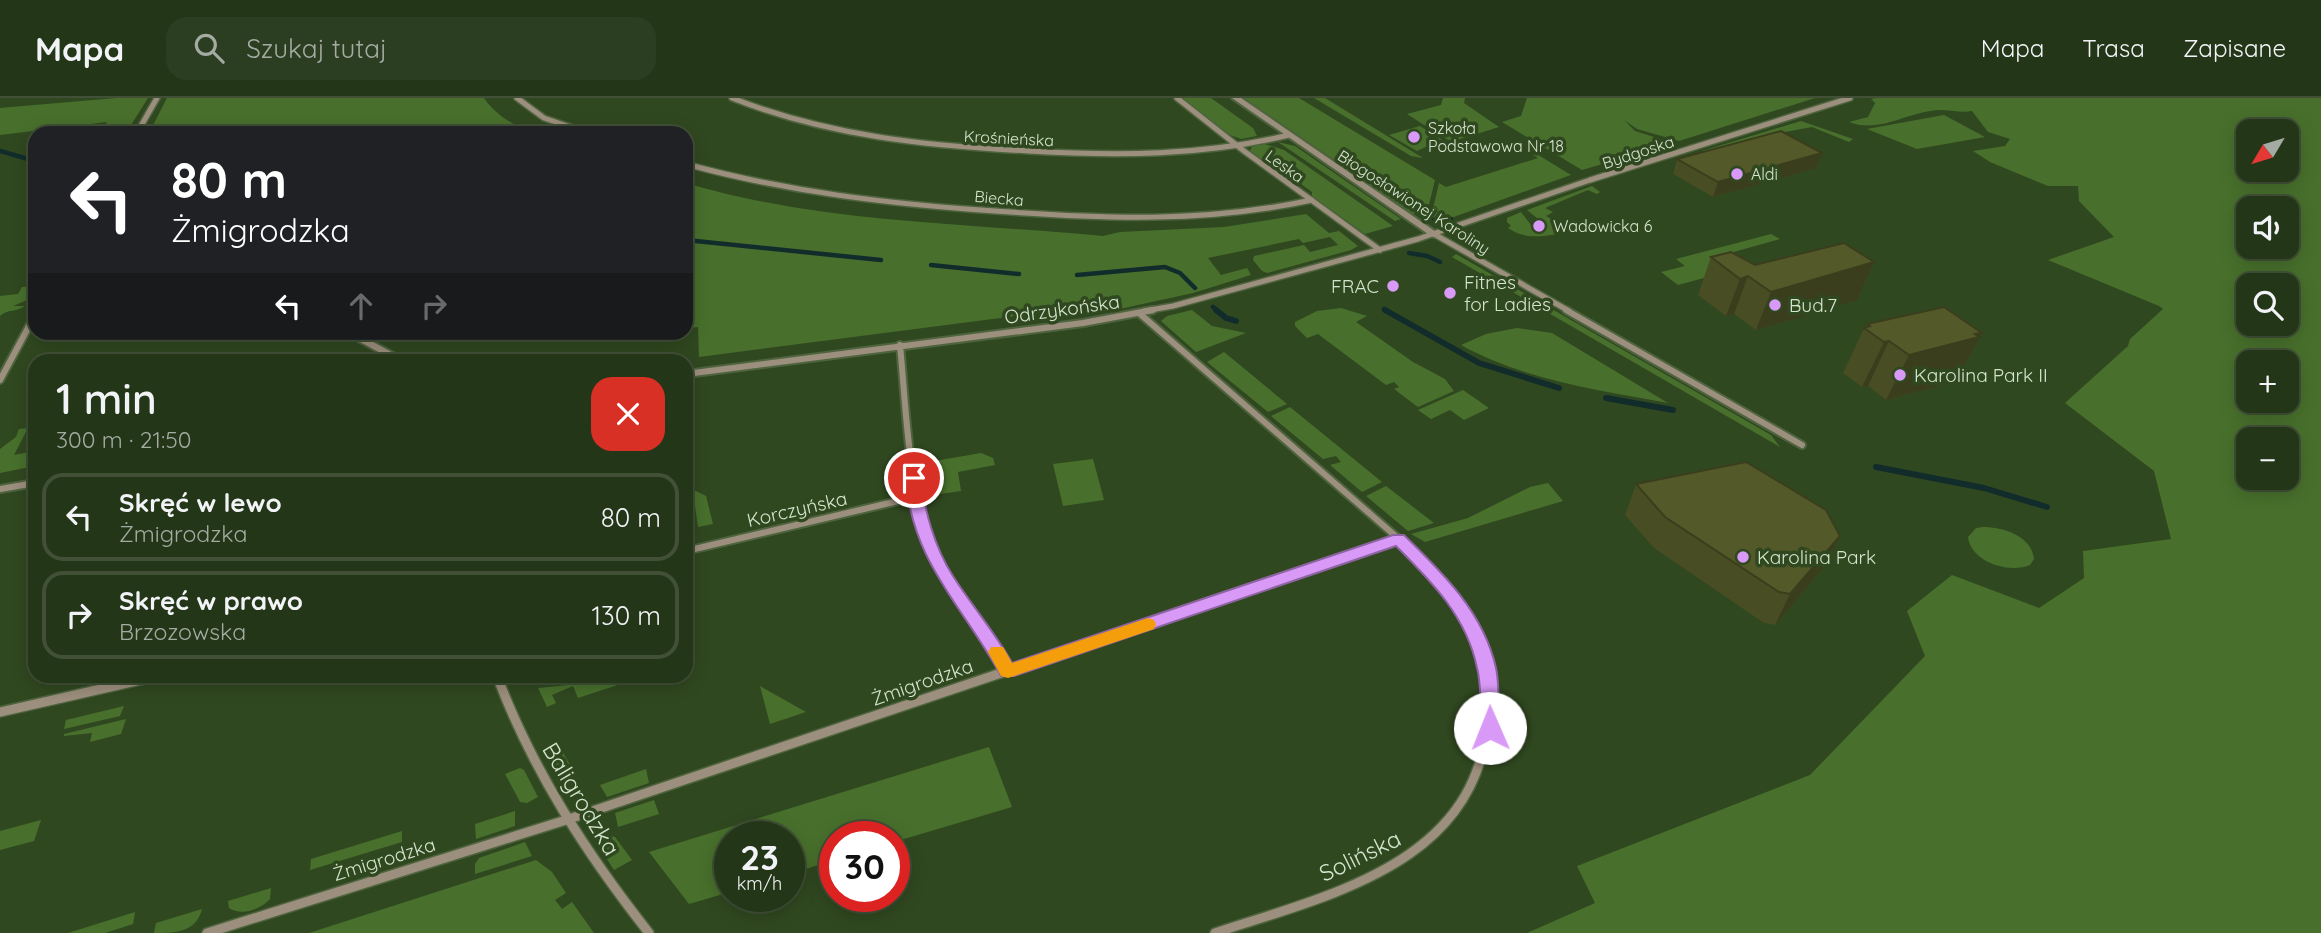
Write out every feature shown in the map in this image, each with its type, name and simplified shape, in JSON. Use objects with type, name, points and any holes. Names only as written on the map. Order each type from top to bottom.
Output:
[{"type":"street","points":[[141,126],[157,98]]},
{"type":"street","points":[[517,98],[544,118],[567,126]]},
{"type":"street","name":"Krośnieńska","points":[[732,98],[770,112],[850,134],[911,144],[1114,155],[1154,154],[1236,145],[1289,135]]},
{"type":"street","name":"Leska","points":[[1178,98],[1236,145],[1380,250]]},
{"type":"street","name":"Błogosławionej Karoliny","points":[[1236,98],[1434,234],[1802,445]]},
{"type":"street","name":"Bydgoska","points":[[1434,234],[1590,180],[1850,98]]},
{"type":"street","name":"Biecka","points":[[693,166],[752,183],[810,193],[1105,219],[1221,216],[1312,200]]},
{"type":"street","name":"Odrzykońska","points":[[693,373],[1083,323],[1139,313],[1434,234]]},
{"type":"street","points":[[1139,313],[1151,327],[1399,539]]},
{"type":"street","points":[[0,380],[28,328]]},
{"type":"street","points":[[366,340],[390,354]]},
{"type":"street","points":[[900,345],[915,497],[929,543],[945,577],[1008,671]]},
{"type":"street","points":[[0,489],[28,484]]},
{"type":"street","name":"Korczyńska","points":[[693,549],[915,497]]},
{"type":"street","name":"Żmigrodzka","points":[[206,933],[566,820],[1399,539]]},
{"type":"street","name":"Solińska","points":[[1215,933],[1363,881],[1406,858],[1447,819],[1468,790],[1483,756],[1490,728],[1487,669],[1473,628],[1457,601],[1431,569],[1399,539]]},
{"type":"street","points":[[0,712],[127,683]]},
{"type":"street","name":"Baligrodzka","points":[[500,683],[516,725],[566,820],[649,933]]},
{"type":"green space","points":[[116,98],[148,98],[130,126],[105,126],[107,122],[74,126],[28,126],[28,132],[0,135],[0,108]]},
{"type":"green space","points":[[167,98],[484,98],[499,114],[518,126],[153,126]]},
{"type":"green space","points":[[1183,98],[1211,98],[1253,128],[1257,136],[1241,139],[1225,133]]},
{"type":"green space","points":[[1244,98],[1299,98],[1435,180],[1427,213],[1413,214]]},
{"type":"green space","points":[[1314,98],[1325,98],[1423,158],[1411,156]]},
{"type":"green space","points":[[1443,98],[1465,98],[1464,103],[1499,127],[1451,142],[1435,131],[1439,130],[1437,128],[1432,130],[1407,114],[1441,105]]},
{"type":"green space","points":[[1527,98],[1815,98],[1679,141],[1637,129],[1624,120],[1635,131],[1673,143],[1582,170],[1502,122],[1521,116]]},
{"type":"green space","points":[[2321,98],[2321,933],[1527,933],[1595,903],[1577,866],[1810,775],[1925,656],[1907,611],[1952,575],[2039,608],[2084,578],[2083,551],[2171,539],[2154,471],[2065,403],[2128,346],[2130,339],[2163,309],[2048,260],[2114,237],[2079,201],[2078,186],[2048,186],[1990,162],[1973,151],[2005,146],[2010,139],[1988,132],[1972,111],[1928,111],[1872,125],[1849,122],[1868,117],[1875,103],[1871,99]]},
{"type":"green space","points":[[1944,115],[1985,137],[1917,149],[1867,129]]},
{"type":"green space","points":[[1801,121],[1853,139],[1849,142],[1812,127],[1758,137],[1704,154],[1702,151]]},
{"type":"green space","points":[[1420,126],[1447,143],[1434,143],[1417,151],[1389,135]]},
{"type":"green space","points":[[1278,142],[1295,146],[1401,219],[1395,221]]},
{"type":"green space","points":[[1265,144],[1284,150],[1393,226],[1365,234],[1312,196],[1312,192],[1297,181],[1289,180],[1250,151],[1252,146]]},
{"type":"green space","points":[[1535,153],[1571,175],[1448,219],[1431,217],[1439,183],[1446,187],[1538,158],[1533,155]]},
{"type":"green space","points":[[693,185],[737,196],[840,214],[1103,236],[1120,232],[1224,227],[1306,214],[1329,233],[1339,231],[1358,246],[1267,273],[1253,260],[1254,256],[1304,245],[1310,252],[1338,245],[1330,237],[1303,243],[1299,239],[1208,258],[1221,275],[1247,268],[1251,275],[1193,293],[1106,312],[1070,309],[699,357],[698,327],[693,327]]},
{"type":"green space","points":[[1592,186],[1600,192],[1597,194],[1588,190],[1545,208],[1553,212],[1546,216],[1565,227],[1574,223],[1579,227],[1559,230],[1557,234],[1537,236],[1526,236],[1508,228],[1511,226],[1507,218],[1521,212],[1534,229],[1548,227],[1527,210]]},
{"type":"green space","points":[[1771,234],[1780,239],[1730,253],[1748,266],[1678,285],[1661,272],[1685,266],[1676,259]]},
{"type":"green space","points":[[1456,254],[1771,435],[1780,447],[1452,257]]},
{"type":"green space","points":[[22,287],[28,287],[28,300],[13,306],[25,306],[0,316],[0,296],[18,294]]},
{"type":"green space","points":[[1341,308],[1367,316],[1356,322],[1413,362],[1445,379],[1454,391],[1418,407],[1394,389],[1399,387],[1394,382],[1386,385],[1318,334],[1307,338],[1295,326],[1295,322],[1317,311]]},
{"type":"green space","points":[[1192,310],[1212,326],[1246,333],[1196,352],[1161,321],[1167,316]]},
{"type":"green space","points":[[1517,328],[1552,333],[1668,403],[1536,375],[1485,357],[1461,345],[1486,334]]},
{"type":"green space","points":[[1224,352],[1287,404],[1268,412],[1207,362]]},
{"type":"green space","points":[[1463,390],[1489,408],[1464,420],[1450,410],[1431,419],[1418,410]]},
{"type":"green space","points":[[1290,407],[1382,482],[1362,492],[1330,465],[1341,462],[1336,456],[1323,459],[1271,416]]},
{"type":"green space","points":[[28,428],[14,455],[28,452],[28,467],[0,473],[0,449],[16,437],[19,429]]},
{"type":"green space","points":[[981,453],[993,458],[995,465],[958,472],[961,491],[933,495],[929,462]]},
{"type":"green space","points":[[1093,459],[1104,500],[1063,506],[1053,464]]},
{"type":"green space","points":[[1548,483],[1563,501],[1425,542],[1411,534],[1468,518],[1530,487]]},
{"type":"green space","points":[[1386,486],[1434,523],[1408,531],[1366,496]]},
{"type":"green space","points":[[693,492],[706,496],[713,524],[698,527]]},
{"type":"green space","points":[[1976,528],[2007,531],[2022,539],[2032,551],[2034,559],[2030,565],[2002,567],[1983,559],[1971,546],[1968,537]]},
{"type":"green space","points":[[624,683],[578,698],[573,686],[552,695],[556,703],[547,707],[538,688]]},
{"type":"green space","points":[[760,686],[806,712],[770,724]]},
{"type":"green space","points":[[124,706],[120,716],[64,729],[66,720]]},
{"type":"green space","points":[[1511,718],[1518,718],[1515,756],[1507,753],[1499,741],[1502,724]]},
{"type":"green space","points":[[126,719],[121,734],[90,742],[92,733],[64,736],[64,734]]},
{"type":"green space","points":[[989,747],[1012,807],[910,837],[910,821],[819,821],[819,865],[805,869],[805,821],[749,821]]},
{"type":"green space","points":[[561,749],[574,772],[573,777],[560,786],[546,757]]},
{"type":"green space","points":[[520,768],[524,770],[538,797],[527,803],[520,802],[505,774]]},
{"type":"green space","points":[[646,769],[649,783],[607,797],[600,785]]},
{"type":"green space","points":[[654,800],[659,814],[618,827],[615,813]]},
{"type":"green space","points":[[515,811],[515,826],[476,839],[475,824]]},
{"type":"green space","points":[[41,820],[34,841],[0,850],[0,831]]},
{"type":"green space","points":[[402,831],[402,842],[310,870],[311,859]]},
{"type":"green space","points":[[714,832],[714,897],[689,904],[649,852]]},
{"type":"green space","points":[[610,836],[615,837],[632,860],[614,870],[597,844]]},
{"type":"green space","points":[[525,842],[532,856],[475,874],[475,864],[479,858]]},
{"type":"green space","points":[[536,860],[552,872],[566,893],[555,900],[562,909],[572,902],[594,933],[309,933]]},
{"type":"green space","points":[[271,888],[270,899],[256,909],[239,912],[229,908],[228,901]]},
{"type":"green space","points":[[202,909],[195,923],[183,930],[154,933],[156,923]]},
{"type":"green space","points":[[135,912],[133,924],[105,933],[68,933]]},
{"type":"building","points":[[1781,131],[1822,153],[1718,182],[1677,159]]},
{"type":"building","points":[[1844,243],[1874,262],[1771,292],[1748,276],[1740,279],[1711,257],[1731,252],[1755,265]]},
{"type":"building","points":[[1944,307],[1982,333],[1975,334],[1979,337],[1909,355],[1864,328],[1870,326],[1867,324]]},
{"type":"building","points":[[1746,462],[1826,510],[1840,536],[1790,594],[1779,592],[1665,517],[1636,484]]},
{"type":"waterway","points":[[0,151],[28,159]]},
{"type":"waterway","points":[[1434,220],[1451,219]]},
{"type":"waterway","points":[[693,241],[881,260]]},
{"type":"waterway","points":[[1409,253],[1427,256],[1440,262]]},
{"type":"waterway","points":[[931,265],[1019,274]]},
{"type":"waterway","points":[[1077,275],[1165,267],[1180,273],[1195,288]]},
{"type":"waterway","points":[[1213,307],[1218,311]]},
{"type":"waterway","points":[[1384,309],[1388,311]]},
{"type":"waterway","points":[[1216,310],[1226,318],[1236,321]]},
{"type":"waterway","points":[[1385,310],[1479,363],[1559,388]]},
{"type":"waterway","points":[[1606,398],[1673,410]]},
{"type":"waterway","points":[[1876,467],[1984,488],[2047,507]]},
{"type":"slow traffic","points":[[997,652],[1008,671],[1148,624]]},
{"type":"place","name":"Szkoła Podstawowa Nr 18","points":[[1414,137]]},
{"type":"place","name":"Aldi","points":[[1737,174]]},
{"type":"place","name":"Wadowicka 6","points":[[1539,226]]},
{"type":"place","name":"FRAC","points":[[1393,286]]},
{"type":"place","name":"Fitnes for Ladies","points":[[1450,293]]},
{"type":"place","name":"Bud.7","points":[[1775,305]]},
{"type":"place","name":"Karolina Park II","points":[[1900,375]]},
{"type":"place","name":"Karolina Park","points":[[1743,557]]},
{"type":"route","points":[[914,478],[915,497],[929,543],[945,577],[1008,671],[1399,539],[1445,585],[1473,628],[1487,669],[1491,705],[1490,728]]}]
